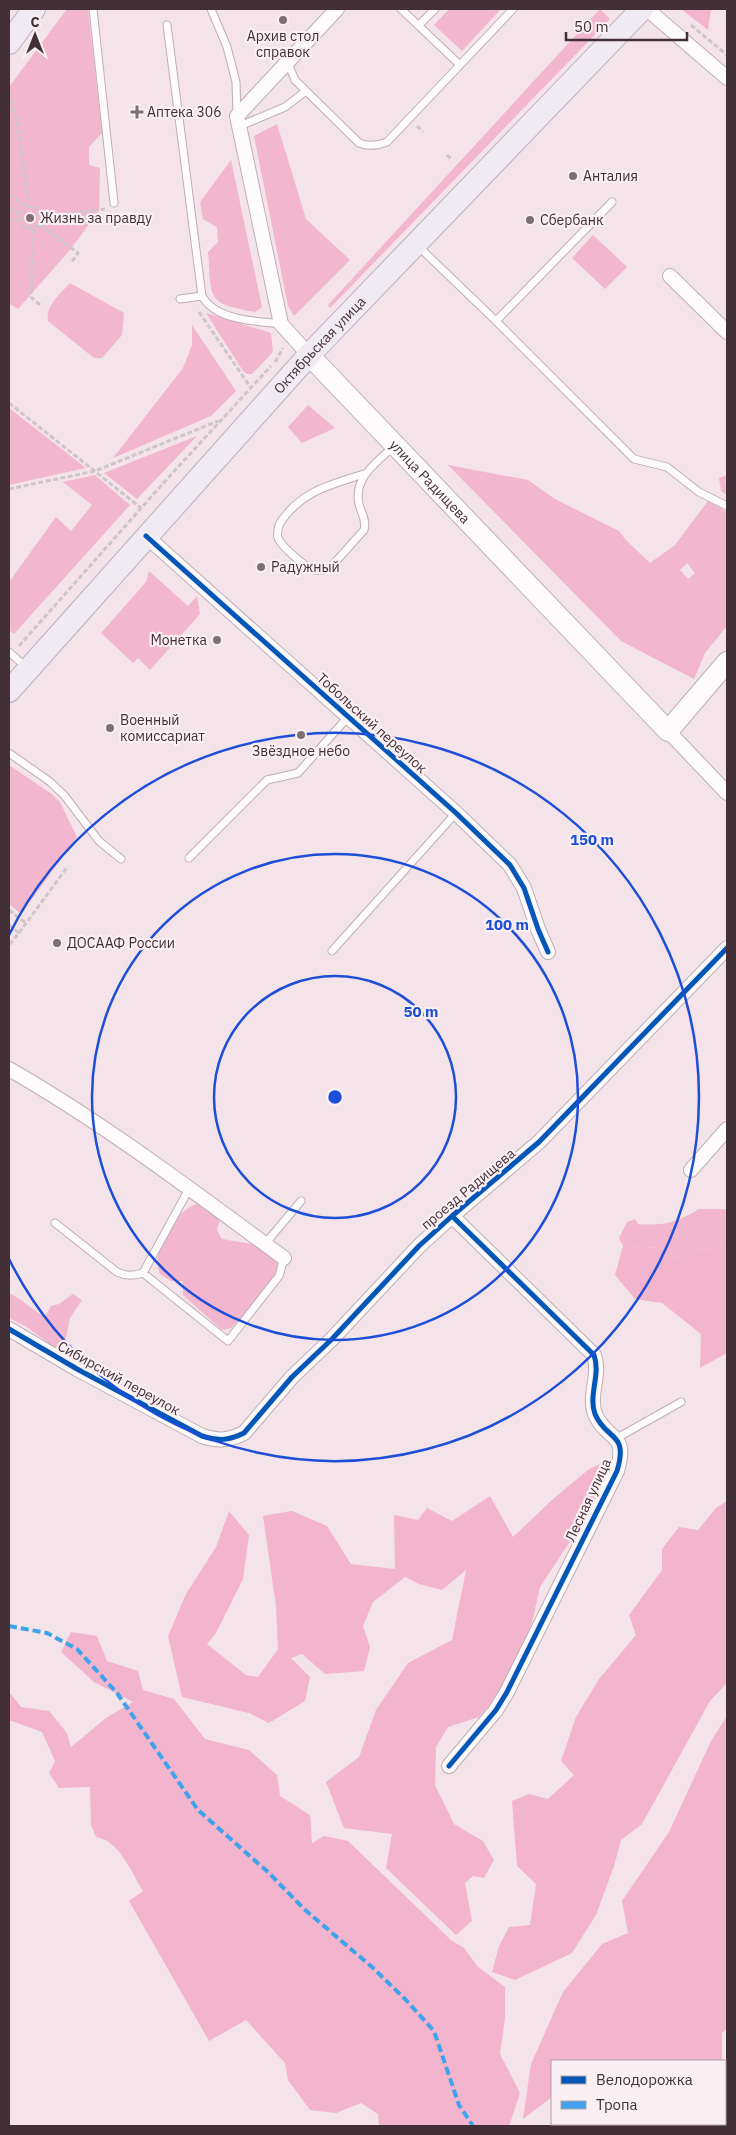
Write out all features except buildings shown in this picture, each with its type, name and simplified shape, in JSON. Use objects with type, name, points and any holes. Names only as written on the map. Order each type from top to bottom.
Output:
[{"type":"main road","points":[[9,43],[34,9]]},
{"type":"main road","name":"Октябрьская улица","points":[[9,691],[308,355],[642,9]]},
{"type":"main road","name":"улица Радищева","points":[[308,355],[668,731]]},
{"type":"main road","points":[[668,731],[727,662]]},
{"type":"street","points":[[239,121],[337,9]]},
{"type":"street","points":[[647,9],[727,78]]},
{"type":"street","name":"улица Радищева","points":[[239,121],[281,324],[308,355]]},
{"type":"street","points":[[670,276],[727,332]]},
{"type":"street","name":"Тобольский переулок","points":[[146,536],[456,813],[510,865],[518,875],[548,952]]},
{"type":"street","name":"улица Радищева","points":[[668,731],[727,793]]},
{"type":"street","name":"проезд Радищева","points":[[222,1441],[233,1439],[244,1433],[292,1377],[332,1339],[419,1246],[539,1142],[727,948]]},
{"type":"street","points":[[9,1069],[80,1114],[189,1189],[284,1258]]},
{"type":"street","points":[[691,1170],[727,1129]]},
{"type":"street","points":[[452,1216],[594,1356],[597,1372],[593,1407],[599,1420],[617,1438]]},
{"type":"street","name":"Сибирский переулок","points":[[9,1329],[170,1420],[202,1436],[222,1441]]},
{"type":"street","name":"Лесная улица","points":[[449,1766],[496,1710],[508,1692],[616,1471],[621,1455],[617,1438]]},
{"type":"lane","points":[[93,9],[112,206]]},
{"type":"lane","points":[[211,9],[227,47],[236,82],[239,121],[284,107],[306,91]]},
{"type":"lane","points":[[401,9],[460,65]]},
{"type":"lane","points":[[419,25],[435,9]]},
{"type":"lane","points":[[288,63],[295,80],[359,143],[366,146],[377,146],[387,142],[513,9]]},
{"type":"lane","points":[[167,25],[204,300]]},
{"type":"lane","points":[[496,321],[612,202]]},
{"type":"lane","points":[[416,244],[496,321],[634,460],[667,466],[699,492],[727,506]]},
{"type":"lane","points":[[180,299],[204,300],[230,316],[281,324]]},
{"type":"lane","points":[[364,474],[358,496],[365,524],[364,530],[330,568],[323,570],[308,568],[282,545],[278,538],[280,524],[311,492],[321,487],[364,474],[395,445]]},
{"type":"lane","points":[[9,652],[28,669]]},
{"type":"lane","points":[[188,858],[267,780],[298,773],[348,717]]},
{"type":"lane","points":[[9,752],[49,781],[64,795],[99,841],[121,858]]},
{"type":"lane","points":[[332,951],[456,813]]},
{"type":"lane","points":[[142,1273],[189,1189]]},
{"type":"lane","points":[[265,1244],[301,1200]]},
{"type":"lane","points":[[55,1223],[117,1272],[126,1276],[142,1273],[228,1341],[279,1276],[284,1258]]},
{"type":"lane","points":[[617,1438],[681,1402]]},
{"type":"path","points":[[686,21],[727,55]]},
{"type":"path","points":[[9,93],[18,125],[28,207]]},
{"type":"path","points":[[447,155],[452,160]]},
{"type":"path","points":[[9,194],[28,207],[36,208],[41,217],[40,225]]},
{"type":"path","points":[[41,217],[112,206]]},
{"type":"path","points":[[9,207],[19,214]]},
{"type":"path","points":[[28,207],[19,214],[18,220],[27,229],[33,229],[40,225]]},
{"type":"path","points":[[9,221],[18,220]]},
{"type":"path","points":[[40,225],[78,253],[71,264]]},
{"type":"path","points":[[33,229],[31,297],[40,305]]},
{"type":"path","points":[[204,300],[198,312],[251,388]]},
{"type":"path","points":[[19,647],[141,508],[277,359],[284,345]]},
{"type":"path","points":[[9,403],[141,508]]},
{"type":"path","points":[[9,489],[95,471],[221,420]]},
{"type":"path","points":[[9,945],[68,866]]},
{"type":"path","points":[[9,910],[26,923]]},
{"type":"path","points":[[9,925],[18,933]]},
{"type":"shaded area","points":[[67,9],[88,9],[102,133],[89,147],[89,165],[100,168],[99,211],[69,251],[18,309],[9,303],[9,87]]},
{"type":"shaded area","points":[[449,9],[501,9],[462,51],[434,25]]},
{"type":"shaded area","points":[[600,9],[610,19],[330,308],[328,305]]},
{"type":"shaded area","points":[[681,9],[711,9],[708,30]]},
{"type":"shaded area","points":[[277,124],[306,219],[350,260],[294,316],[288,306],[254,136]]},
{"type":"shaded area","points":[[231,160],[262,307],[255,312],[239,309],[219,301],[211,289],[208,252],[218,242],[217,227],[203,219],[200,202]]},
{"type":"shaded area","points":[[593,235],[627,267],[605,289],[572,258]]},
{"type":"shaded area","points":[[70,283],[124,313],[122,335],[102,358],[94,358],[48,321],[51,305]]},
{"type":"shaded area","points":[[206,313],[271,333],[273,352],[252,374],[247,374],[243,371]]},
{"type":"shaded area","points":[[192,325],[236,391],[211,416],[113,458],[183,368],[192,345]]},
{"type":"shaded area","points":[[308,405],[335,428],[302,443],[288,427]]},
{"type":"shaded area","points":[[9,408],[86,468],[9,485]]},
{"type":"shaded area","points":[[197,436],[137,499],[104,473]]},
{"type":"shaded area","points":[[448,465],[528,480],[555,499],[619,531],[650,563],[675,545],[708,501],[727,512],[727,626],[705,653],[694,679],[621,641]],"holes":[[[687,563],[695,573],[688,579],[680,570]]]},
{"type":"shaded area","points":[[95,475],[130,505],[14,634],[9,630],[9,582],[56,517],[71,531],[92,505],[63,482]]},
{"type":"shaded area","points":[[727,475],[727,495],[721,491],[719,478]]},
{"type":"shaded area","points":[[149,571],[188,606],[197,596],[200,614],[150,670],[138,658],[133,663],[101,633],[146,582]]},
{"type":"shaded area","points":[[9,765],[53,795],[60,802],[77,837],[21,914],[9,904]]},
{"type":"shaded area","points":[[197,1204],[220,1219],[217,1230],[222,1239],[258,1245],[278,1259],[273,1279],[267,1288],[231,1328],[222,1330],[183,1295],[183,1281],[171,1281],[160,1274],[157,1263],[158,1255],[172,1224],[184,1211]]},
{"type":"shaded area","points":[[699,1209],[727,1209],[727,1249],[719,1245],[671,1260],[660,1248],[623,1246],[619,1238],[627,1222],[635,1219],[638,1224],[663,1224],[683,1218]]},
{"type":"shaded area","points":[[719,1245],[727,1249],[727,1353],[700,1368],[701,1334],[662,1303],[635,1299],[615,1275],[623,1246],[660,1248],[671,1260]]},
{"type":"shaded area","points":[[11,1294],[45,1317],[51,1306],[59,1304],[73,1294],[82,1300],[70,1318],[66,1338],[57,1349],[25,1326],[9,1318],[9,1295]]},
{"type":"shaded area","points":[[611,1459],[582,1523],[540,1587],[531,1627],[497,1696],[479,1717],[448,1727],[436,1747],[435,1785],[454,1824],[483,1841],[494,1860],[484,1878],[473,1876],[465,1883],[472,1921],[456,1935],[386,1868],[392,1834],[344,1828],[326,1782],[359,1757],[376,1710],[408,1663],[452,1640],[466,1570],[442,1590],[419,1584],[405,1577],[373,1602],[363,1626],[370,1647],[364,1671],[325,1674],[302,1654],[291,1658],[310,1677],[305,1701],[269,1723],[249,1713],[182,1697],[168,1636],[186,1594],[216,1547],[229,1511],[249,1535],[243,1579],[216,1633],[207,1644],[246,1675],[258,1677],[278,1649],[276,1606],[263,1516],[292,1511],[327,1526],[351,1564],[395,1569],[394,1515],[418,1520],[427,1508],[452,1521],[490,1496],[513,1537],[552,1500],[589,1469]]},
{"type":"shaded area","points":[[727,1501],[727,1683],[710,1701],[642,1824],[621,1840],[614,1866],[596,1915],[572,1953],[515,1980],[492,1972],[499,1946],[509,1927],[530,1925],[536,1884],[517,1866],[512,1801],[529,1794],[548,1799],[574,1775],[561,1761],[576,1717],[599,1679],[636,1635],[629,1615],[662,1570],[662,1549],[679,1527],[698,1530],[716,1508]]},
{"type":"shaded area","points":[[71,1632],[97,1636],[107,1661],[138,1671],[143,1690],[174,1699],[205,1739],[249,1750],[277,1775],[280,1796],[310,1815],[312,1843],[324,1836],[348,1841],[451,1940],[464,1948],[478,1967],[505,1987],[505,2018],[500,2054],[520,2093],[509,2126],[379,2126],[378,2114],[361,2103],[336,2113],[310,2110],[288,2080],[285,2063],[246,2020],[209,2041],[129,1901],[143,1891],[124,1858],[112,1844],[96,1837],[91,1825],[90,1787],[59,1788],[49,1773],[55,1761],[42,1732],[9,1720],[10,1693],[21,1707],[49,1711],[67,1733],[71,1747],[106,1718],[133,1702],[94,1682],[61,1652]]},
{"type":"shaded area","points":[[727,1716],[727,2029],[722,2033],[722,2060],[551,2060],[551,2098],[523,2119],[531,2064],[563,1992],[602,1944],[628,1933],[622,1901],[669,1832],[711,1741]]},
{"type":"shaded area","points":[[726,2067],[727,2067],[726,2111]]},
{"type":"marked path","points":[[9,1626],[47,1633],[77,1649],[117,1693],[198,1810],[269,1873],[304,1909],[372,1967],[406,2000],[434,2031],[459,2105],[473,2126]]},
{"type":"cycle path","points":[[146,536],[456,813],[510,865],[524,888],[548,952]]},
{"type":"cycle path","points":[[9,1329],[77,1369],[202,1436],[223,1439],[233,1438],[244,1433],[292,1377],[332,1339],[419,1246],[539,1142],[727,948]]},
{"type":"cycle path","points":[[449,1766],[496,1710],[507,1692],[617,1471],[620,1458],[618,1443],[600,1423],[593,1407],[596,1370],[594,1355],[452,1216]]},
{"type":"place","name":"Архив стол справок","points":[[283,20]]},
{"type":"place","name":"Аптека 306","points":[[137,112]]},
{"type":"place","name":"Анталия","points":[[573,176]]},
{"type":"place","name":"Жизнь за правду","points":[[30,218]]},
{"type":"place","name":"Сбербанк","points":[[530,220]]},
{"type":"place","name":"Радужный","points":[[261,567]]},
{"type":"place","name":"Монетка","points":[[217,640]]},
{"type":"place","name":"Военный комиссариат","points":[[110,728]]},
{"type":"place","name":"Звёздное небо","points":[[301,735]]},
{"type":"place","name":"ДОСААФ России","points":[[57,943]]}]
